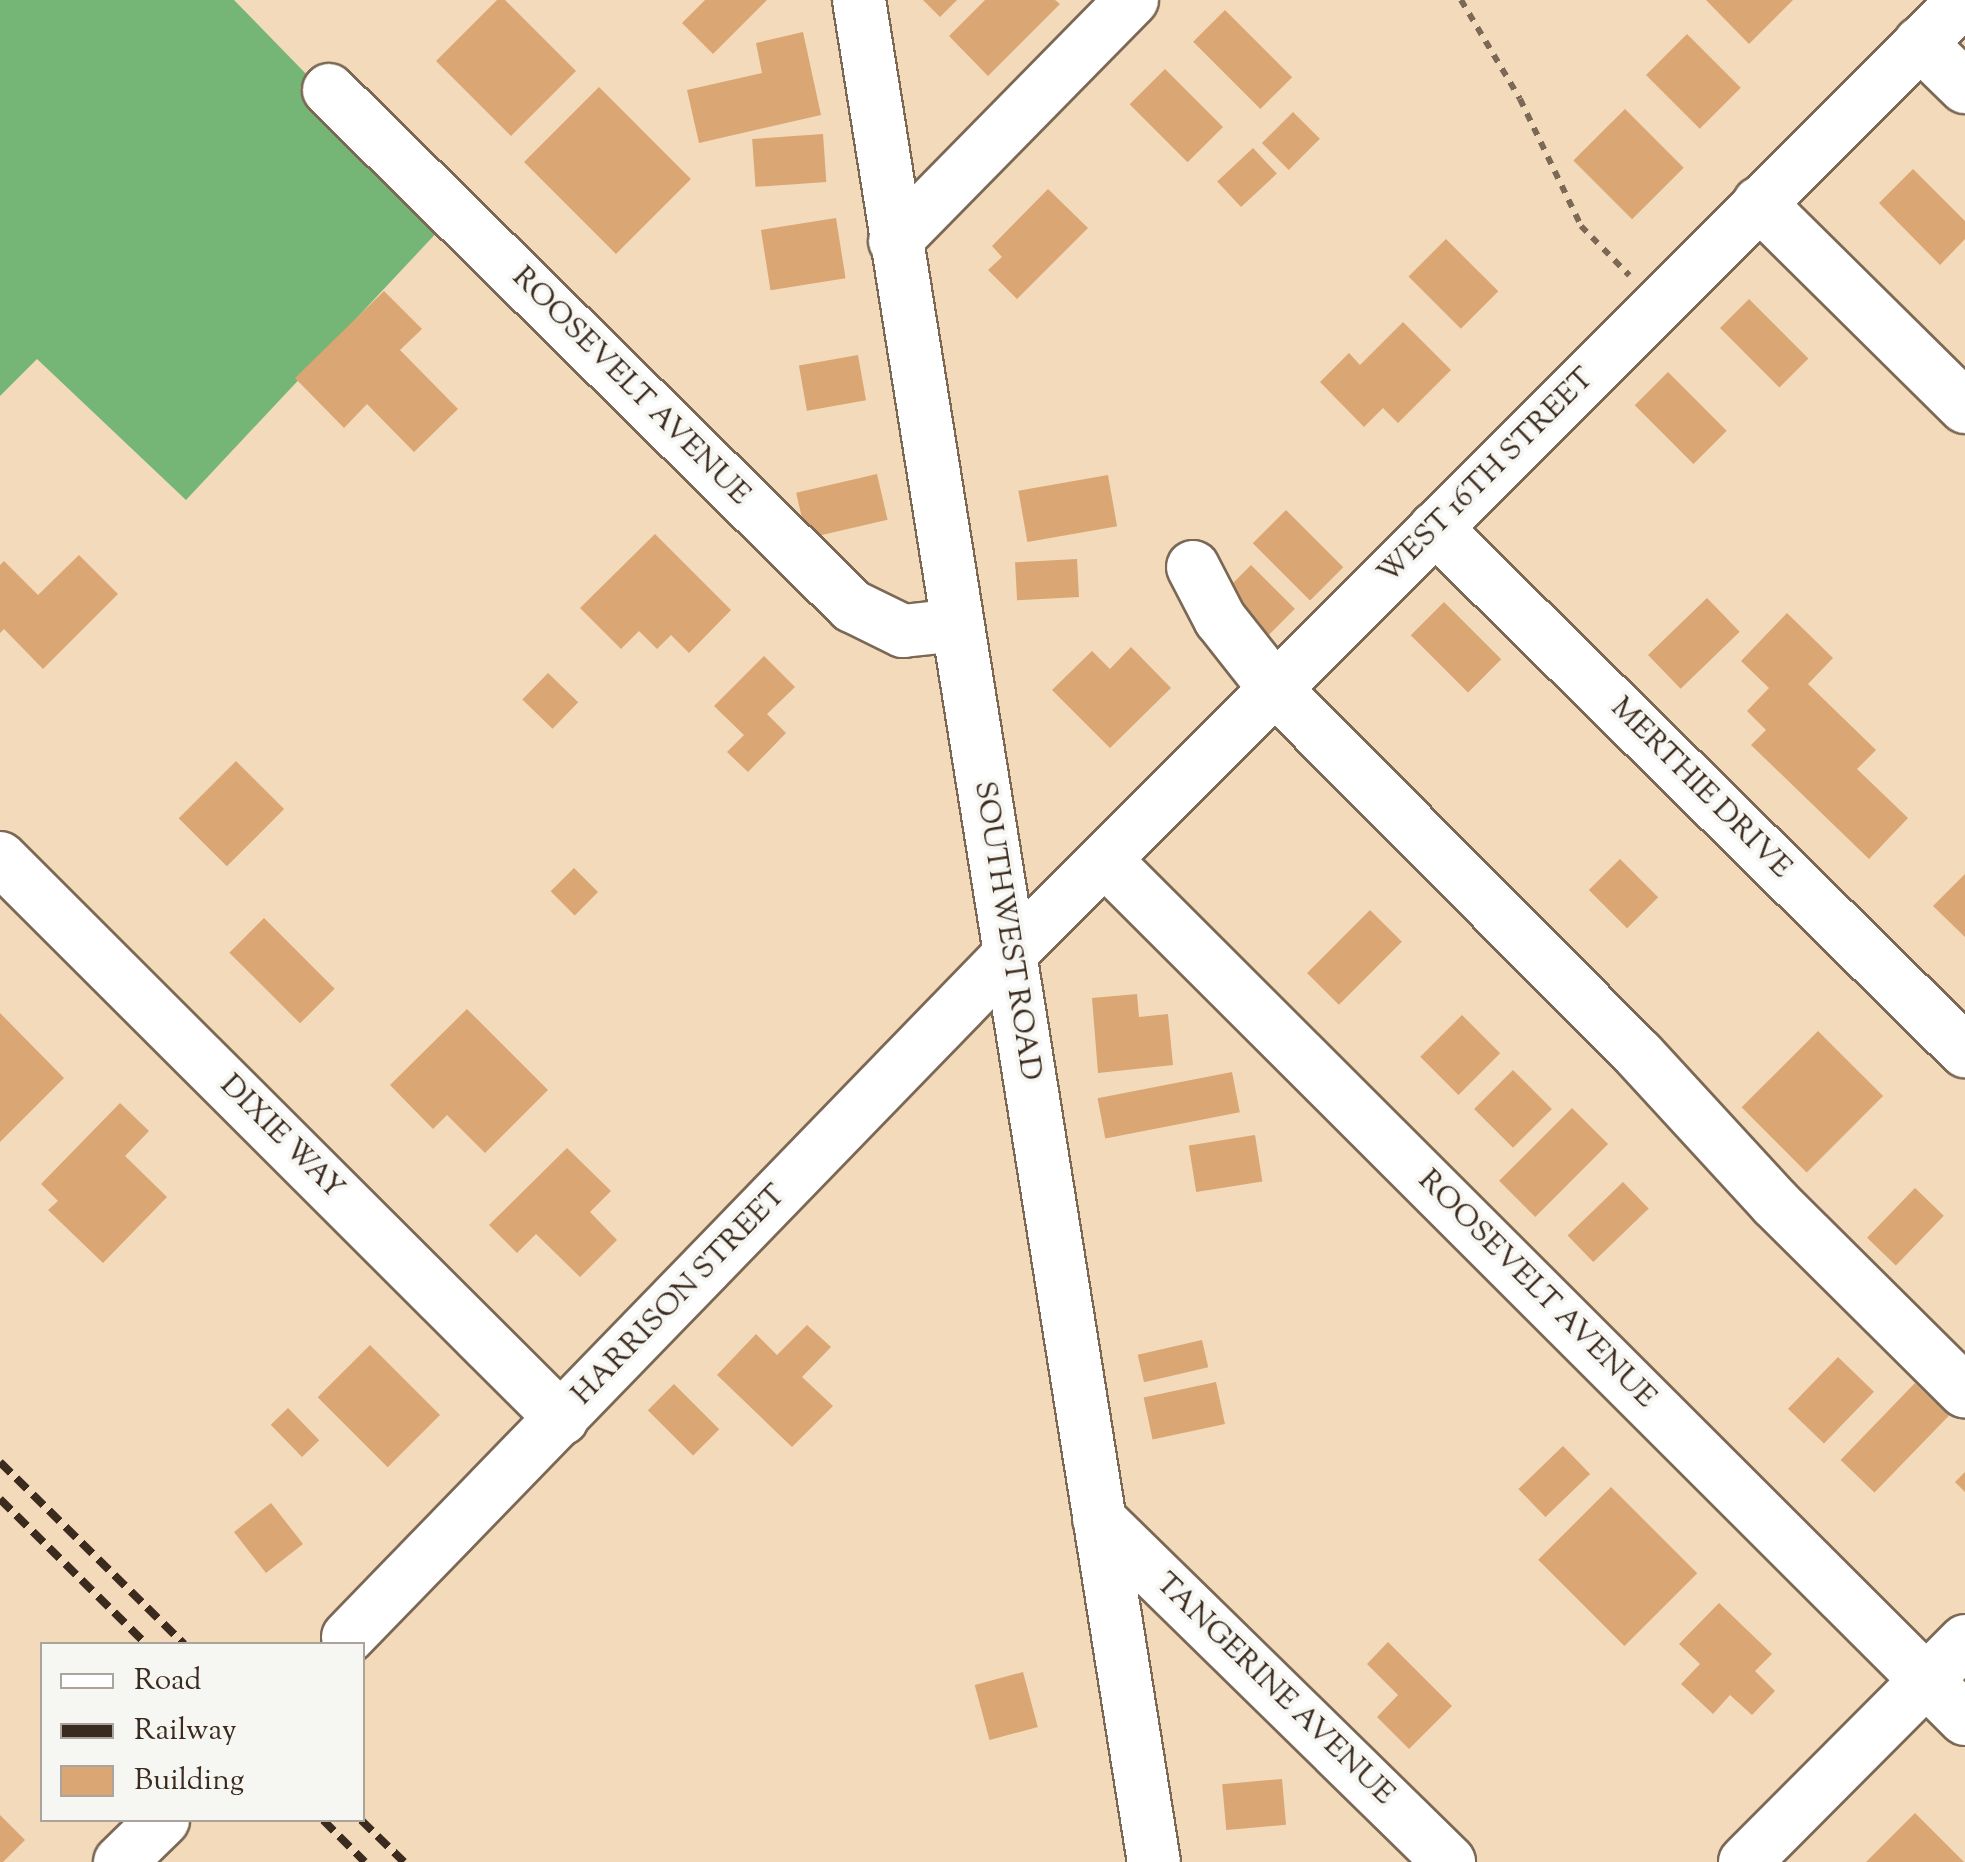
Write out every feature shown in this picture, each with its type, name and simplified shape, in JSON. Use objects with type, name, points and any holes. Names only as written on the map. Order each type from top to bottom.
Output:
[{"type":"street","name":"SOUTHWEST ROAD","points":[[859,0],[1154,1862]]},
{"type":"street","points":[[895,242],[1132,0]]},
{"type":"street","name":"WEST 16TH STREET","points":[[1010,954],[1964,0]]},
{"type":"street","points":[[1920,43],[1965,87]]},
{"type":"street","name":"ROOSEVELT AVENUE","points":[[330,90],[852,606],[903,631],[957,626]]},
{"type":"street","points":[[1759,203],[1965,408]]},
{"type":"street","name":"MERTHIE DRIVE","points":[[1436,528],[1965,1051]]},
{"type":"street","points":[[1193,567],[1220,619],[1276,690],[1625,1040],[1774,1202],[1965,1392]]},
{"type":"street","name":"DIXIE WAY","points":[[0,858],[562,1419]]},
{"type":"street","name":"ROOSEVELT AVENUE","points":[[1106,861],[1965,1719]]},
{"type":"street","name":"HARRISON STREET","points":[[348,1637],[1010,954]]},
{"type":"street","name":"TANGERINE AVENUE","points":[[1099,1519],[1449,1862]]},
{"type":"street","points":[[1745,1862],[1965,1641]]},
{"type":"street","points":[[120,1862],[161,1822]]},
{"type":"path","points":[[1462,0],[1520,99],[1581,226],[1658,305]]},
{"type":"green space","points":[[0,0],[234,0],[310,78],[300,88],[441,228],[186,500],[37,359],[0,396]]},
{"type":"building","points":[[497,0],[505,0],[576,71],[511,136],[436,61]]},
{"type":"building","points":[[705,0],[767,0],[713,54],[682,23]]},
{"type":"building","points":[[923,0],[957,0],[940,17]]},
{"type":"building","points":[[985,0],[1055,0],[1060,4],[988,76],[949,36]]},
{"type":"building","points":[[1706,0],[1793,0],[1749,44]]},
{"type":"building","points":[[1225,10],[1292,77],[1260,109],[1193,42]]},
{"type":"building","points":[[803,32],[821,115],[699,143],[687,90],[762,73],[756,43]]},
{"type":"building","points":[[1687,34],[1741,88],[1700,129],[1646,75]]},
{"type":"building","points":[[1165,69],[1223,127],[1188,162],[1130,104]]},
{"type":"building","points":[[599,87],[691,179],[616,254],[524,162]]},
{"type":"building","points":[[1625,109],[1684,168],[1632,219],[1573,161]]},
{"type":"building","points":[[1293,112],[1320,139],[1289,170],[1262,143]]},
{"type":"building","points":[[823,134],[826,182],[756,187],[752,139]]},
{"type":"building","points":[[1253,148],[1277,174],[1241,207],[1217,181]]},
{"type":"building","points":[[1913,169],[1965,221],[1965,239],[1940,265],[1879,203]]},
{"type":"building","points":[[1048,189],[1088,228],[1017,299],[988,270],[1002,257],[992,246]]},
{"type":"building","points":[[836,218],[846,278],[770,290],[761,230]]},
{"type":"building","points":[[1446,239],[1498,291],[1461,329],[1409,276]]},
{"type":"building","points":[[384,291],[422,329],[400,350],[458,409],[414,452],[367,404],[344,428],[295,378]]},
{"type":"building","points":[[1749,299],[1808,358],[1779,387],[1720,328]]},
{"type":"building","points":[[1403,322],[1451,370],[1398,423],[1383,408],[1364,427],[1320,382],[1349,353],[1360,365]]},
{"type":"building","points":[[858,355],[866,400],[807,411],[799,365]]},
{"type":"building","points":[[1668,372],[1727,431],[1693,464],[1635,405]]},
{"type":"building","points":[[877,474],[888,520],[807,538],[796,493]]},
{"type":"building","points":[[1108,475],[1117,526],[1027,542],[1018,491]]},
{"type":"building","points":[[1286,510],[1343,567],[1310,601],[1253,543]]},
{"type":"building","points":[[655,534],[731,610],[689,653],[671,635],[657,649],[639,631],[621,649],[580,608]]},
{"type":"building","points":[[79,555],[118,594],[43,669],[4,629],[0,633],[0,565],[4,561],[38,595]]},
{"type":"building","points":[[1077,559],[1079,597],[1017,600],[1015,562]]},
{"type":"building","points":[[1251,565],[1295,609],[1262,642],[1218,598]]},
{"type":"building","points":[[1707,598],[1740,632],[1681,689],[1648,655]]},
{"type":"building","points":[[1444,602],[1501,659],[1468,693],[1411,635]]},
{"type":"building","points":[[1787,613],[1833,658],[1808,684],[1876,750],[1857,769],[1908,818],[1869,859],[1751,745],[1766,730],[1747,711],[1769,688],[1741,661]]},
{"type":"building","points":[[1131,647],[1171,688],[1110,748],[1052,690],[1092,651],[1110,669]]},
{"type":"building","points":[[764,656],[795,687],[767,714],[786,733],[748,772],[727,752],[744,735],[714,706]]},
{"type":"building","points":[[548,673],[578,702],[553,729],[522,700]]},
{"type":"building","points":[[236,761],[284,809],[227,866],[179,818]]},
{"type":"building","points":[[1620,859],[1658,897],[1627,928],[1589,890]]},
{"type":"building","points":[[574,868],[598,892],[575,915],[551,891]]},
{"type":"building","points":[[1965,874],[1965,937],[1933,906]]},
{"type":"building","points":[[1370,910],[1402,942],[1339,1005],[1307,973]]},
{"type":"building","points":[[264,918],[335,989],[300,1023],[229,953]]},
{"type":"building","points":[[1137,994],[1139,1017],[1168,1014],[1173,1065],[1098,1073],[1092,998]]},
{"type":"building","points":[[467,1009],[548,1090],[485,1153],[447,1115],[433,1129],[390,1085]]},
{"type":"building","points":[[0,1013],[64,1078],[0,1142]]},
{"type":"building","points":[[1462,1015],[1500,1053],[1458,1095],[1420,1057]]},
{"type":"building","points":[[1818,1031],[1883,1096],[1807,1172],[1742,1107]]},
{"type":"building","points":[[1513,1070],[1552,1109],[1513,1148],[1474,1109]]},
{"type":"building","points":[[1232,1072],[1240,1112],[1105,1138],[1098,1098]]},
{"type":"building","points":[[120,1103],[149,1131],[125,1156],[167,1197],[103,1263],[48,1210],[58,1201],[41,1184]]},
{"type":"building","points":[[1572,1108],[1608,1144],[1535,1217],[1499,1181]]},
{"type":"building","points":[[1255,1135],[1262,1181],[1196,1192],[1189,1145]]},
{"type":"building","points":[[567,1148],[611,1191],[590,1212],[617,1240],[580,1277],[536,1234],[517,1253],[489,1225]]},
{"type":"building","points":[[1623,1182],[1649,1209],[1593,1262],[1568,1235]]},
{"type":"building","points":[[1915,1188],[1944,1216],[1896,1265],[1867,1238]]},
{"type":"building","points":[[807,1325],[831,1347],[802,1377],[833,1406],[792,1447],[717,1375],[756,1334],[777,1355]]},
{"type":"building","points":[[1202,1340],[1208,1367],[1144,1382],[1138,1355]]},
{"type":"building","points":[[370,1345],[440,1415],[388,1467],[318,1397]]},
{"type":"building","points":[[1838,1357],[1874,1392],[1824,1444],[1788,1409]]},
{"type":"building","points":[[1216,1382],[1225,1424],[1153,1439],[1144,1397]]},
{"type":"building","points":[[1915,1383],[1949,1416],[1874,1493],[1841,1460]]},
{"type":"building","points":[[674,1384],[719,1429],[693,1455],[648,1410]]},
{"type":"building","points":[[288,1408],[319,1440],[302,1457],[271,1425]]},
{"type":"building","points":[[1563,1446],[1590,1474],[1545,1517],[1518,1489]]},
{"type":"building","points":[[1965,1472],[1965,1492],[1955,1482]]},
{"type":"building","points":[[1611,1487],[1697,1573],[1624,1646],[1538,1560]]},
{"type":"building","points":[[271,1503],[303,1544],[266,1573],[234,1532]]},
{"type":"building","points":[[1719,1603],[1772,1654],[1755,1671],[1775,1691],[1752,1715],[1730,1695],[1713,1714],[1681,1684],[1700,1664],[1679,1644]]},
{"type":"building","points":[[1388,1642],[1452,1706],[1409,1749],[1377,1717],[1398,1695],[1367,1664]]},
{"type":"building","points":[[1023,1672],[1038,1727],[989,1740],[975,1685]]},
{"type":"building","points":[[1282,1779],[1286,1825],[1226,1830],[1222,1784]]},
{"type":"building","points":[[1915,1813],[1964,1862],[1866,1862]]},
{"type":"building","points":[[0,1815],[25,1840],[3,1862],[0,1862]]},
{"type":"railway","points":[[0,1462],[182,1642]]},
{"type":"railway","points":[[0,1499],[144,1642]]},
{"type":"railway","points":[[325,1822],[365,1862]]},
{"type":"railway","points":[[363,1822],[404,1862]]}]
